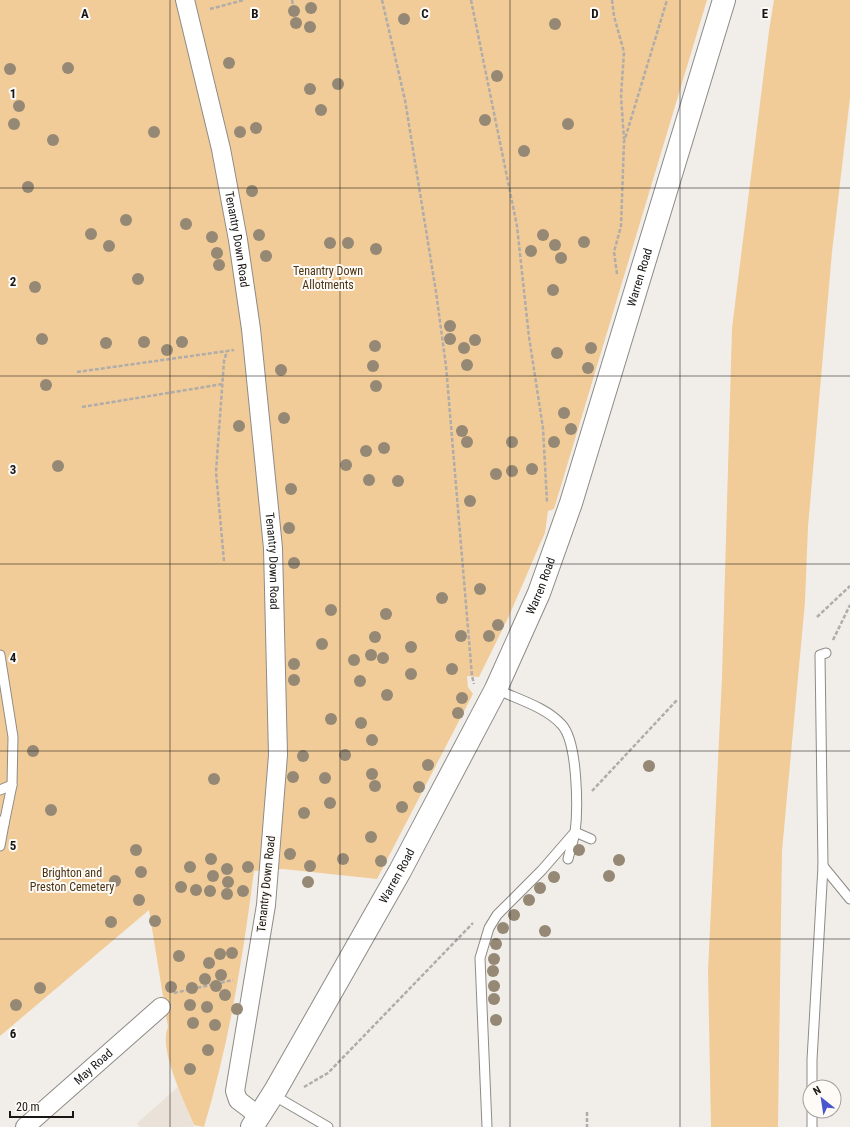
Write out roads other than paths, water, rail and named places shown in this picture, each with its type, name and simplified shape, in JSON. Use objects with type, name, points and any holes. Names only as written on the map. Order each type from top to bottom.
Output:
[{"type":"street","name":"Tenantry Down Road","points":[[185,0],[221,149],[238,240],[251,329],[273,548],[278,755],[266,905],[235,1091],[238,1100],[255,1121]]},
{"type":"street","name":"Warren Road","points":[[255,1121],[275,1091],[400,871],[487,688],[539,593],[571,503],[724,0]]},
{"type":"street","name":"May Road","points":[[25,1127],[164,1001]]},
{"type":"lane","points":[[812,1079],[823,866],[820,655],[826,653]]},
{"type":"lane","points":[[0,654],[13,738],[12,785],[2,822],[0,846]]},
{"type":"lane","points":[[487,688],[549,714],[562,725],[567,732],[575,769],[575,832],[568,859]]},
{"type":"lane","points":[[0,790],[12,785]]},
{"type":"lane","points":[[575,832],[591,839]]},
{"type":"lane","points":[[487,1127],[480,958],[485,940],[489,928],[497,915],[542,870],[575,832]]},
{"type":"lane","points":[[823,866],[850,899]]},
{"type":"lane","points":[[275,1091],[280,1099],[328,1127]]},
{"type":"park label","name":"Tenantry Down Allotments","points":[[328,278]]},
{"type":"park label","name":"Brighton and Preston Cemetery","points":[[72,880]]}]
